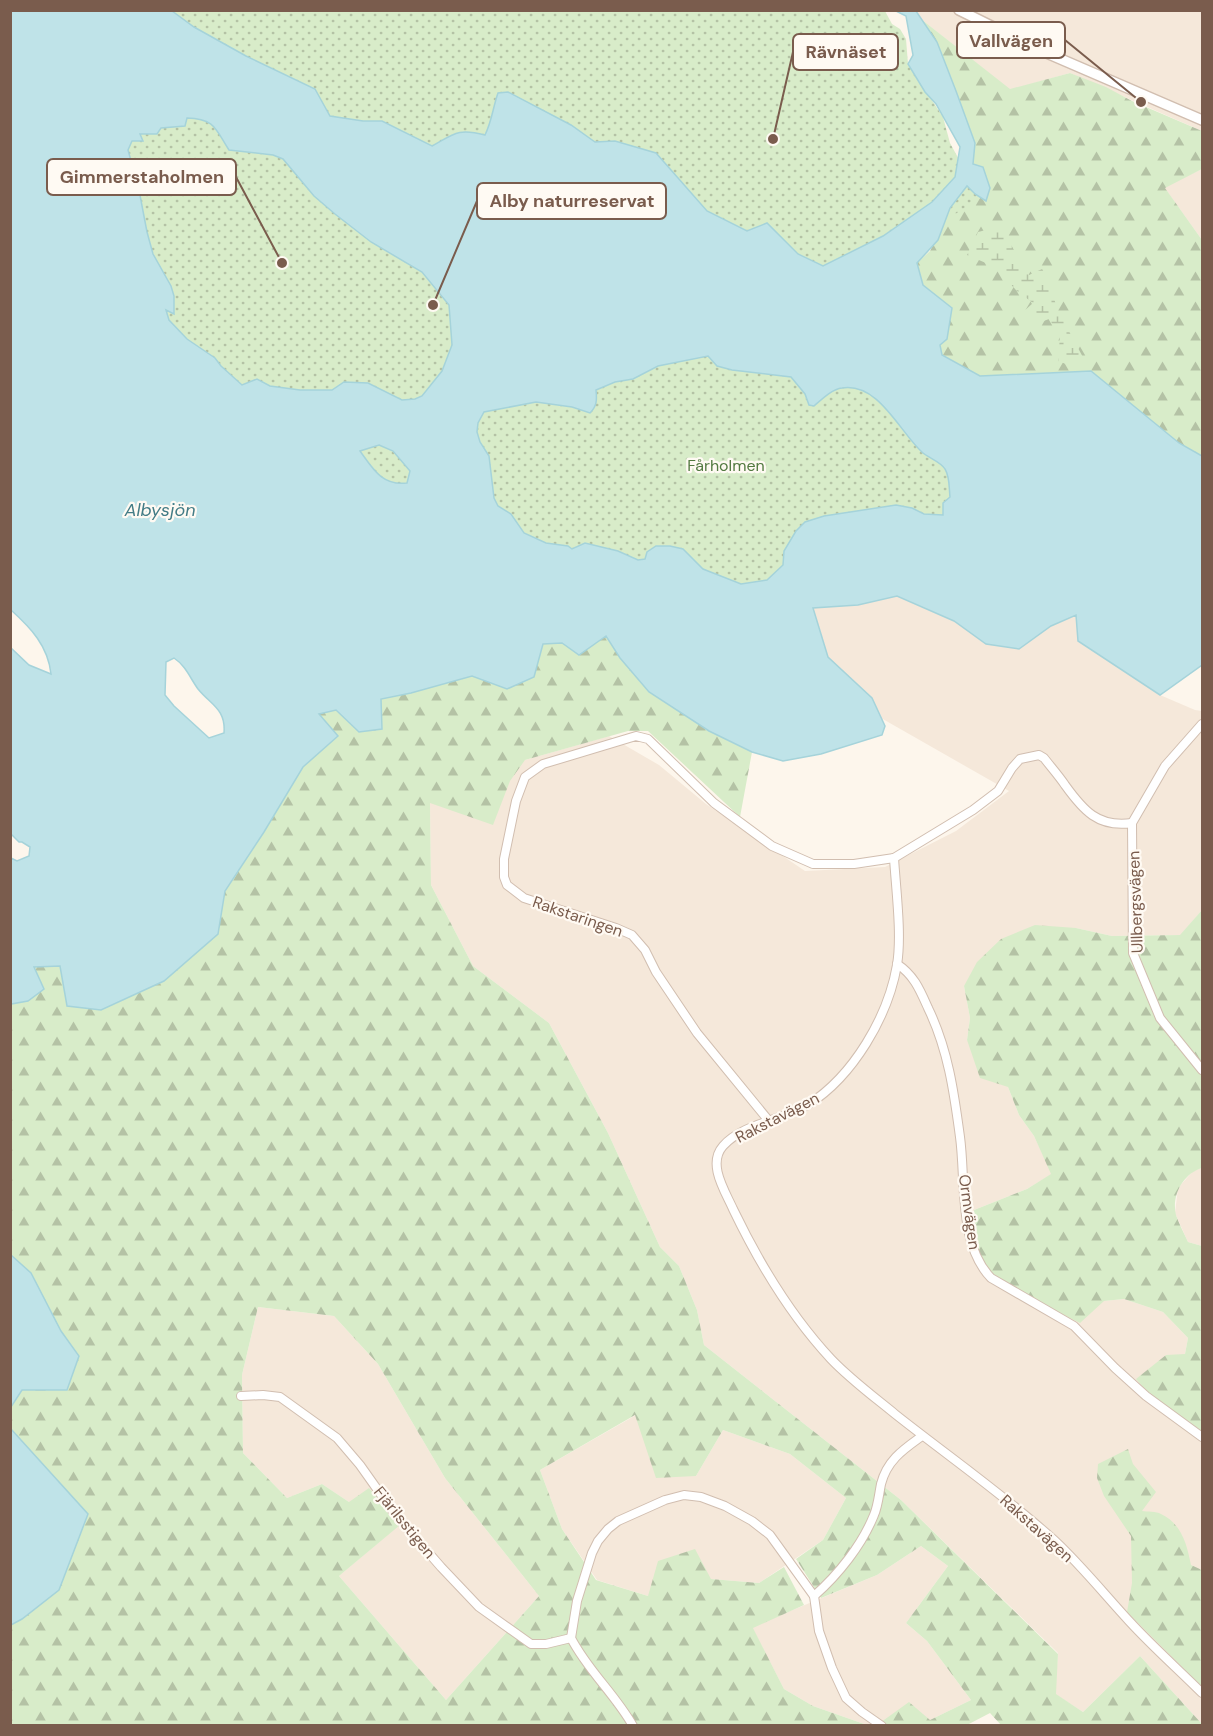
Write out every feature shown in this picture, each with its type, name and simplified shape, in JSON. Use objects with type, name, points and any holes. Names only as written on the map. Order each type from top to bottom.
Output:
[{"type":"street","points":[[959,10],[1042,51],[1203,120]]},
{"type":"street","points":[[894,858],[974,810],[998,791],[1020,759],[1030,756],[1039,755],[1044,758],[1076,801],[1088,813],[1106,823],[1132,823],[1165,765],[1203,724]]},
{"type":"street","name":"Rakstaringen","points":[[769,1121],[697,1033],[656,972],[645,950],[632,935],[524,898],[507,885],[504,877],[504,859],[516,801],[525,777],[543,764],[636,736],[648,739],[714,803],[772,846],[813,864],[854,864],[894,858]]},
{"type":"street","name":"Ullbergsvägen","points":[[1132,823],[1133,953],[1160,1018],[1203,1070]]},
{"type":"street","name":"Rakstavägen","points":[[894,858],[898,934],[897,964],[890,993],[874,1028],[845,1074],[827,1092],[806,1106],[738,1134],[723,1146],[718,1155],[717,1175],[761,1264],[783,1299],[831,1359],[922,1436],[1009,1501],[1056,1542],[1137,1629],[1203,1693]]},
{"type":"street","name":"Ormvägen","points":[[897,964],[909,972],[939,1030],[952,1077],[961,1140],[967,1220],[973,1251],[980,1266],[991,1278],[1074,1326],[1146,1396],[1203,1437]]},
{"type":"street","name":"Fjärilsstigen","points":[[242,1396],[280,1397],[337,1438],[360,1465],[394,1513],[479,1607],[531,1644],[546,1644],[571,1638]]},
{"type":"street","points":[[814,1596],[825,1587],[862,1539],[875,1514],[882,1480],[896,1455],[922,1436]]},
{"type":"street","points":[[633,1725],[611,1692],[592,1672],[571,1638],[577,1600],[592,1553],[608,1529],[618,1521],[656,1503],[684,1495],[709,1500],[752,1521],[770,1535],[814,1596],[819,1631],[846,1698],[882,1725]]},
{"type":"shaded area","points":[[916,11],[1202,11],[1202,131],[1070,73],[1010,90],[921,19]]},
{"type":"shaded area","points":[[1202,169],[1202,240],[1164,187]]},
{"type":"shaded area","points":[[897,596],[954,621],[986,644],[1019,649],[1051,626],[1077,615],[1078,641],[1160,695],[1202,711],[1202,910],[1181,935],[1112,936],[1076,928],[964,986],[970,1018],[967,1040],[1008,1087],[1019,1115],[1034,1136],[1052,1174],[1027,1189],[974,1210],[976,1253],[1104,1301],[1124,1299],[1163,1312],[1188,1338],[1185,1354],[1151,1396],[1202,1432],[1202,1724],[1140,1656],[1083,1712],[1055,1694],[1058,1653],[901,1500],[704,1345],[697,1310],[679,1266],[660,1247],[608,1133],[549,1023],[473,966],[431,885],[430,803],[525,760],[609,736],[659,765],[706,804],[805,871],[885,867],[956,831],[1009,791],[881,718],[872,698],[828,657],[813,608],[858,605]]},
{"type":"shaded area","points":[[1202,1168],[1202,1246],[1188,1242],[1175,1213],[1178,1188],[1193,1171]]},
{"type":"shaded area","points":[[258,1307],[334,1316],[378,1364],[445,1478],[539,1596],[446,1700],[339,1576],[399,1525],[349,1502],[322,1484],[287,1498],[243,1453],[242,1375]]},
{"type":"shaded area","points":[[636,1415],[696,1476],[723,1430],[790,1454],[846,1498],[823,1540],[759,1583],[711,1579],[648,1596],[597,1580],[562,1529],[540,1470]]},
{"type":"shaded area","points":[[921,1546],[948,1566],[906,1623],[927,1641],[971,1700],[930,1720],[867,1725],[813,1706],[784,1689],[752,1627],[877,1575]]},
{"type":"green space","name":"Fårholmen","points":[[11,10],[885,11],[892,24],[900,29],[906,39],[908,64],[943,117],[950,143],[980,198],[859,276],[1091,523],[705,612],[11,526]]},
{"type":"green space","points":[[921,19],[1010,89],[1070,73],[1202,131],[1202,169],[1165,188],[1202,240],[1202,456],[1179,443],[1091,371],[980,376],[942,355],[940,345],[951,308],[923,285],[917,263],[930,251],[973,165],[937,42]]},
{"type":"green space","points":[[994,228],[1010,243],[1029,275],[1042,269],[1049,280],[1057,309],[1085,361],[1074,367],[1058,361],[1060,336],[1049,319],[1041,322],[1039,313],[1027,316],[1023,312],[1033,303],[1017,291],[993,266],[967,255],[978,232]]},
{"type":"green space","points":[[606,636],[620,658],[649,692],[709,731],[752,752],[740,817],[648,731],[628,731],[525,760],[510,781],[493,825],[430,803],[431,885],[473,966],[549,1023],[608,1133],[660,1247],[679,1266],[697,1310],[704,1345],[901,1500],[1058,1654],[1056,1694],[1083,1712],[1140,1656],[1202,1726],[1001,1725],[990,1713],[967,1725],[877,1725],[909,1702],[930,1720],[971,1700],[927,1641],[906,1623],[948,1566],[921,1546],[877,1575],[821,1598],[796,1559],[823,1540],[846,1498],[790,1454],[723,1430],[696,1476],[656,1478],[635,1415],[540,1470],[562,1529],[596,1580],[648,1596],[658,1561],[695,1549],[711,1579],[759,1583],[784,1567],[804,1605],[753,1628],[784,1689],[813,1706],[867,1725],[11,1725],[11,1625],[22,1619],[88,1515],[11,1429],[11,1407],[22,1390],[67,1390],[79,1356],[61,1331],[31,1273],[11,1255],[11,1004],[28,1001],[33,967],[60,966],[217,934],[225,891],[303,767],[337,736],[318,714],[336,710],[359,732],[382,729],[380,699],[472,676],[507,688],[534,677],[543,644]],"holes":[[[258,1307],[334,1316],[378,1364],[445,1478],[539,1596],[446,1700],[339,1576],[400,1525],[369,1488],[349,1502],[322,1484],[287,1498],[243,1453],[242,1375]]]},
{"type":"green space","points":[[1202,910],[1202,1168],[1190,1175],[1180,1186],[1175,1207],[1177,1218],[1188,1242],[1202,1246],[1202,1432],[1151,1396],[1136,1379],[1166,1355],[1185,1354],[1188,1338],[1163,1312],[1124,1299],[1104,1301],[1080,1323],[1040,1303],[989,1272],[976,1253],[974,1210],[1027,1189],[1051,1174],[1034,1136],[1019,1115],[1008,1087],[980,1078],[967,1040],[970,1018],[964,986],[977,962],[1001,939],[1035,925],[1076,928],[1112,936],[1180,935]]},
{"type":"green space","points":[[1128,1449],[1133,1464],[1156,1492],[1142,1511],[1159,1513],[1174,1523],[1185,1543],[1191,1565],[1202,1570],[1202,1687],[1127,1612],[1132,1583],[1131,1536],[1104,1496],[1097,1478],[1098,1464]]},
{"type":"water","name":"Albysjön","points":[[11,10],[172,11],[194,27],[246,56],[315,89],[330,116],[363,121],[382,121],[432,146],[457,133],[469,132],[485,135],[498,93],[508,92],[571,125],[595,142],[615,141],[656,153],[707,211],[747,231],[767,223],[798,254],[823,266],[883,236],[932,202],[955,177],[960,147],[936,104],[925,92],[908,64],[913,55],[906,16],[896,11],[916,11],[937,42],[975,143],[973,164],[983,167],[990,188],[986,201],[967,186],[950,208],[938,240],[917,263],[923,285],[952,308],[947,339],[940,345],[942,355],[980,376],[1091,371],[1179,443],[1202,456],[1202,665],[1160,695],[1078,641],[1076,615],[1051,626],[1019,649],[986,644],[954,621],[897,596],[858,605],[813,608],[828,657],[872,698],[885,726],[882,735],[821,754],[783,761],[752,752],[709,731],[649,692],[620,658],[606,636],[579,655],[562,643],[543,644],[534,677],[507,689],[472,676],[381,699],[382,729],[359,732],[336,710],[319,714],[338,736],[303,767],[225,891],[218,934],[164,981],[101,1010],[67,1006],[60,966],[34,967],[44,989],[28,1001],[11,1004],[11,858],[17,861],[29,856],[30,847],[19,842],[11,834],[11,648],[29,665],[51,674],[46,655],[37,638],[11,610]],"holes":[[[187,118],[203,120],[217,130],[229,150],[273,155],[283,159],[314,196],[335,214],[371,242],[422,272],[449,305],[452,345],[442,371],[422,396],[402,400],[368,383],[344,382],[332,390],[300,390],[270,386],[257,379],[242,385],[215,358],[187,339],[169,320],[166,310],[174,314],[174,296],[153,254],[128,150],[132,141],[143,141],[140,134],[157,134],[161,128],[185,126]],[[708,356],[717,366],[732,370],[791,377],[805,394],[809,405],[814,406],[827,395],[842,388],[855,388],[867,393],[888,411],[923,453],[941,464],[947,472],[950,497],[943,503],[943,515],[924,514],[912,508],[896,505],[824,516],[805,522],[796,531],[784,551],[783,565],[767,580],[741,584],[703,569],[683,549],[656,546],[647,552],[645,559],[638,560],[618,551],[585,543],[572,549],[568,546],[546,543],[524,533],[511,514],[498,506],[494,498],[489,456],[477,432],[478,423],[484,412],[536,402],[572,407],[590,413],[596,403],[596,390],[615,382],[633,379],[658,366]],[[379,445],[393,451],[410,471],[407,483],[391,482],[379,475],[360,451]],[[174,658],[185,668],[198,689],[217,708],[223,718],[224,733],[209,738],[165,695],[166,662]]]},
{"type":"water","points":[[11,1255],[31,1273],[61,1331],[79,1356],[67,1390],[22,1390],[11,1407]]},
{"type":"water","points":[[11,1429],[88,1514],[59,1590],[11,1625]]},
{"type":"place","name":"Vallvägen","points":[[1141,102]]},
{"type":"place","name":"Rävnäset","points":[[773,139]]},
{"type":"place","name":"Gimmerstaholmen","points":[[282,263]]},
{"type":"place","name":"Alby naturreservat","points":[[433,305]]}]
